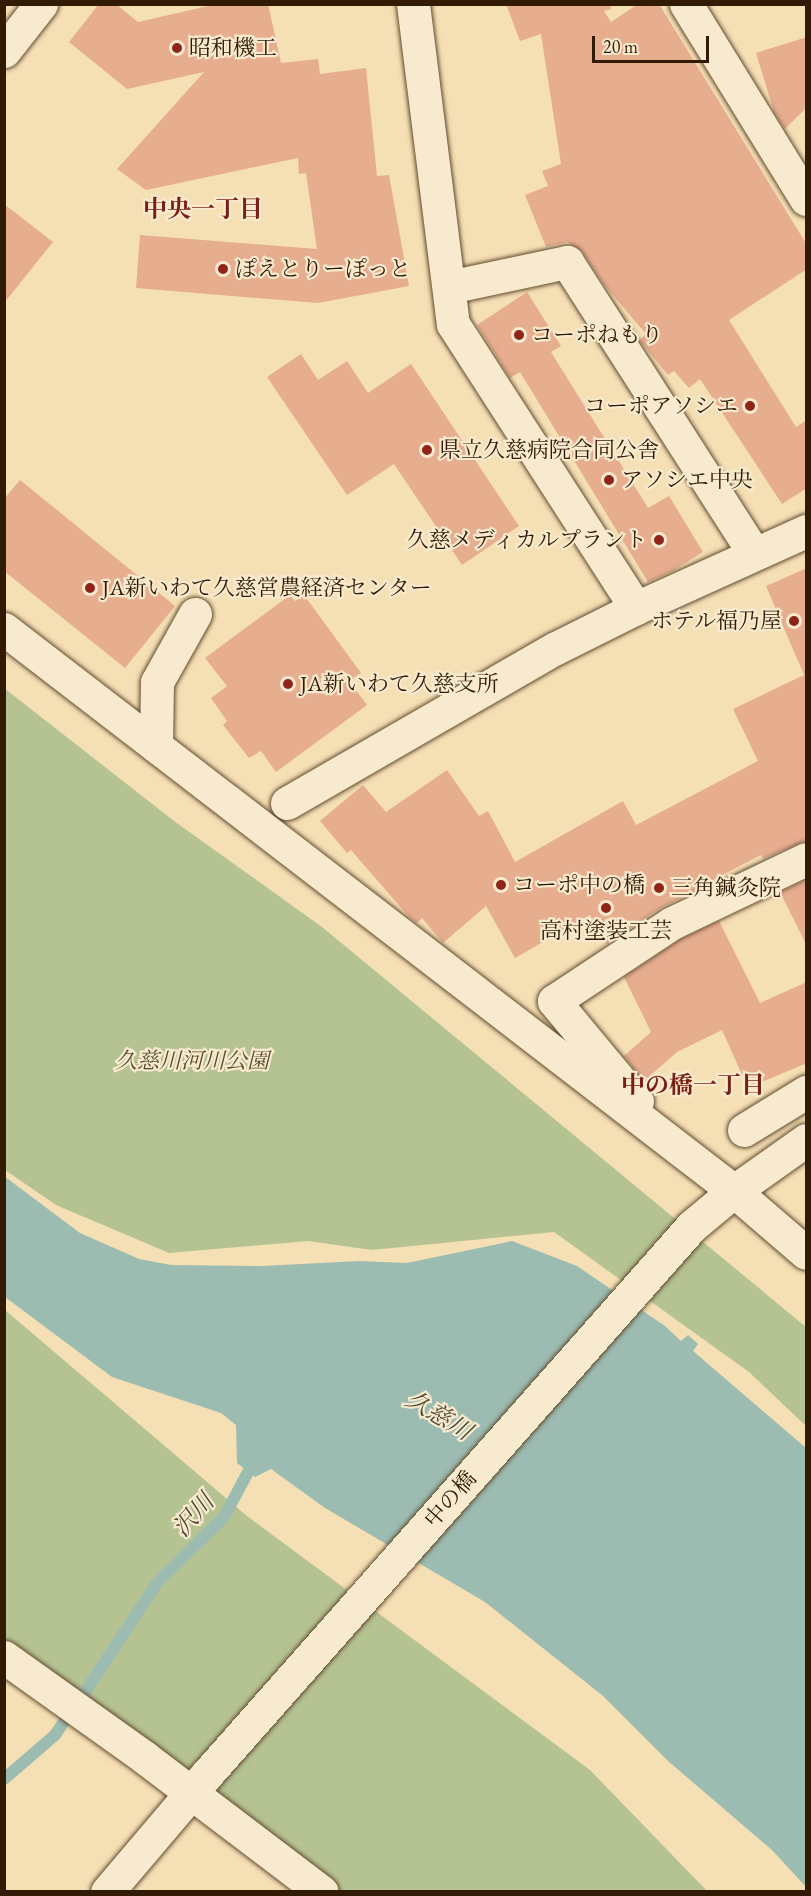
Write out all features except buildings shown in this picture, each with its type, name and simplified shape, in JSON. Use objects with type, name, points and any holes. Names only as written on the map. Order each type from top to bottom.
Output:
[{"type":"street","points":[[4,51],[41,4]]},
{"type":"street","points":[[413,4],[453,324],[636,608]]},
{"type":"street","points":[[686,4],[807,199]]},
{"type":"street","points":[[449,287],[567,262],[754,553]]},
{"type":"street","points":[[287,803],[556,648],[636,608],[807,531]]},
{"type":"street","points":[[156,746],[157,682],[195,614]]},
{"type":"street","points":[[4,629],[734,1191],[807,1253]]},
{"type":"street","points":[[684,1153],[554,1001],[672,923],[807,859]]},
{"type":"street","points":[[744,1130],[807,1092]]},
{"type":"street","name":"中の橋","points":[[107,1892],[200,1783],[692,1226],[734,1191],[807,1140]]},
{"type":"street","points":[[4,1657],[200,1783],[322,1892]]},
{"type":"green space","name":"久慈川河川公園","points":[[4,688],[174,821],[322,927],[806,1327],[806,1426],[749,1372],[554,1232],[372,1250],[308,1241],[169,1253],[56,1205],[5,1170]]},
{"type":"green space","points":[[5,1310],[247,1516],[590,1770],[707,1891],[339,1891],[192,1776],[5,1652]]},
{"type":"water","name":"久慈川","points":[[4,1176],[80,1233],[139,1259],[171,1265],[263,1266],[359,1261],[407,1263],[512,1241],[577,1266],[665,1326],[681,1341],[688,1335],[698,1344],[693,1351],[806,1448],[806,1887],[772,1850],[668,1761],[603,1696],[485,1602],[325,1508],[271,1469],[255,1477],[237,1463],[236,1425],[221,1413],[112,1377],[5,1297]]},
{"type":"waterway","name":"沢川","points":[[83,1695],[157,1583],[224,1517],[256,1457]]},
{"type":"waterway","name":"沢川","points":[[4,1779],[55,1735],[65,1720]]},
{"type":"place","name":"昭和機工","points":[[177,48]]},
{"type":"place","name":"ぽえとりーぽっと","points":[[223,269]]},
{"type":"place","name":"コーポねもり","points":[[519,335]]},
{"type":"place","name":"コーポアソシエ","points":[[750,406]]},
{"type":"place","name":"県立久慈病院合同公舎","points":[[427,450]]},
{"type":"place","name":"アソシエ中央","points":[[609,480]]},
{"type":"place","name":"久慈メディカルプラント","points":[[659,540]]},
{"type":"place","name":"JA新いわて久慈営農経済センター","points":[[90,588]]},
{"type":"place","name":"ホテル福乃屋","points":[[794,621]]},
{"type":"place","name":"JA新いわて久慈支所","points":[[288,684]]},
{"type":"place","name":"コーポ中の橋","points":[[501,885]]},
{"type":"place","name":"三角鍼灸院","points":[[659,888]]},
{"type":"place","name":"高村塗装工芸","points":[[606,908]]},
{"type":"district","name":"中央一丁目","points":[[203,209]]},
{"type":"district","name":"中の橋一丁目","points":[[693,1085]]}]
